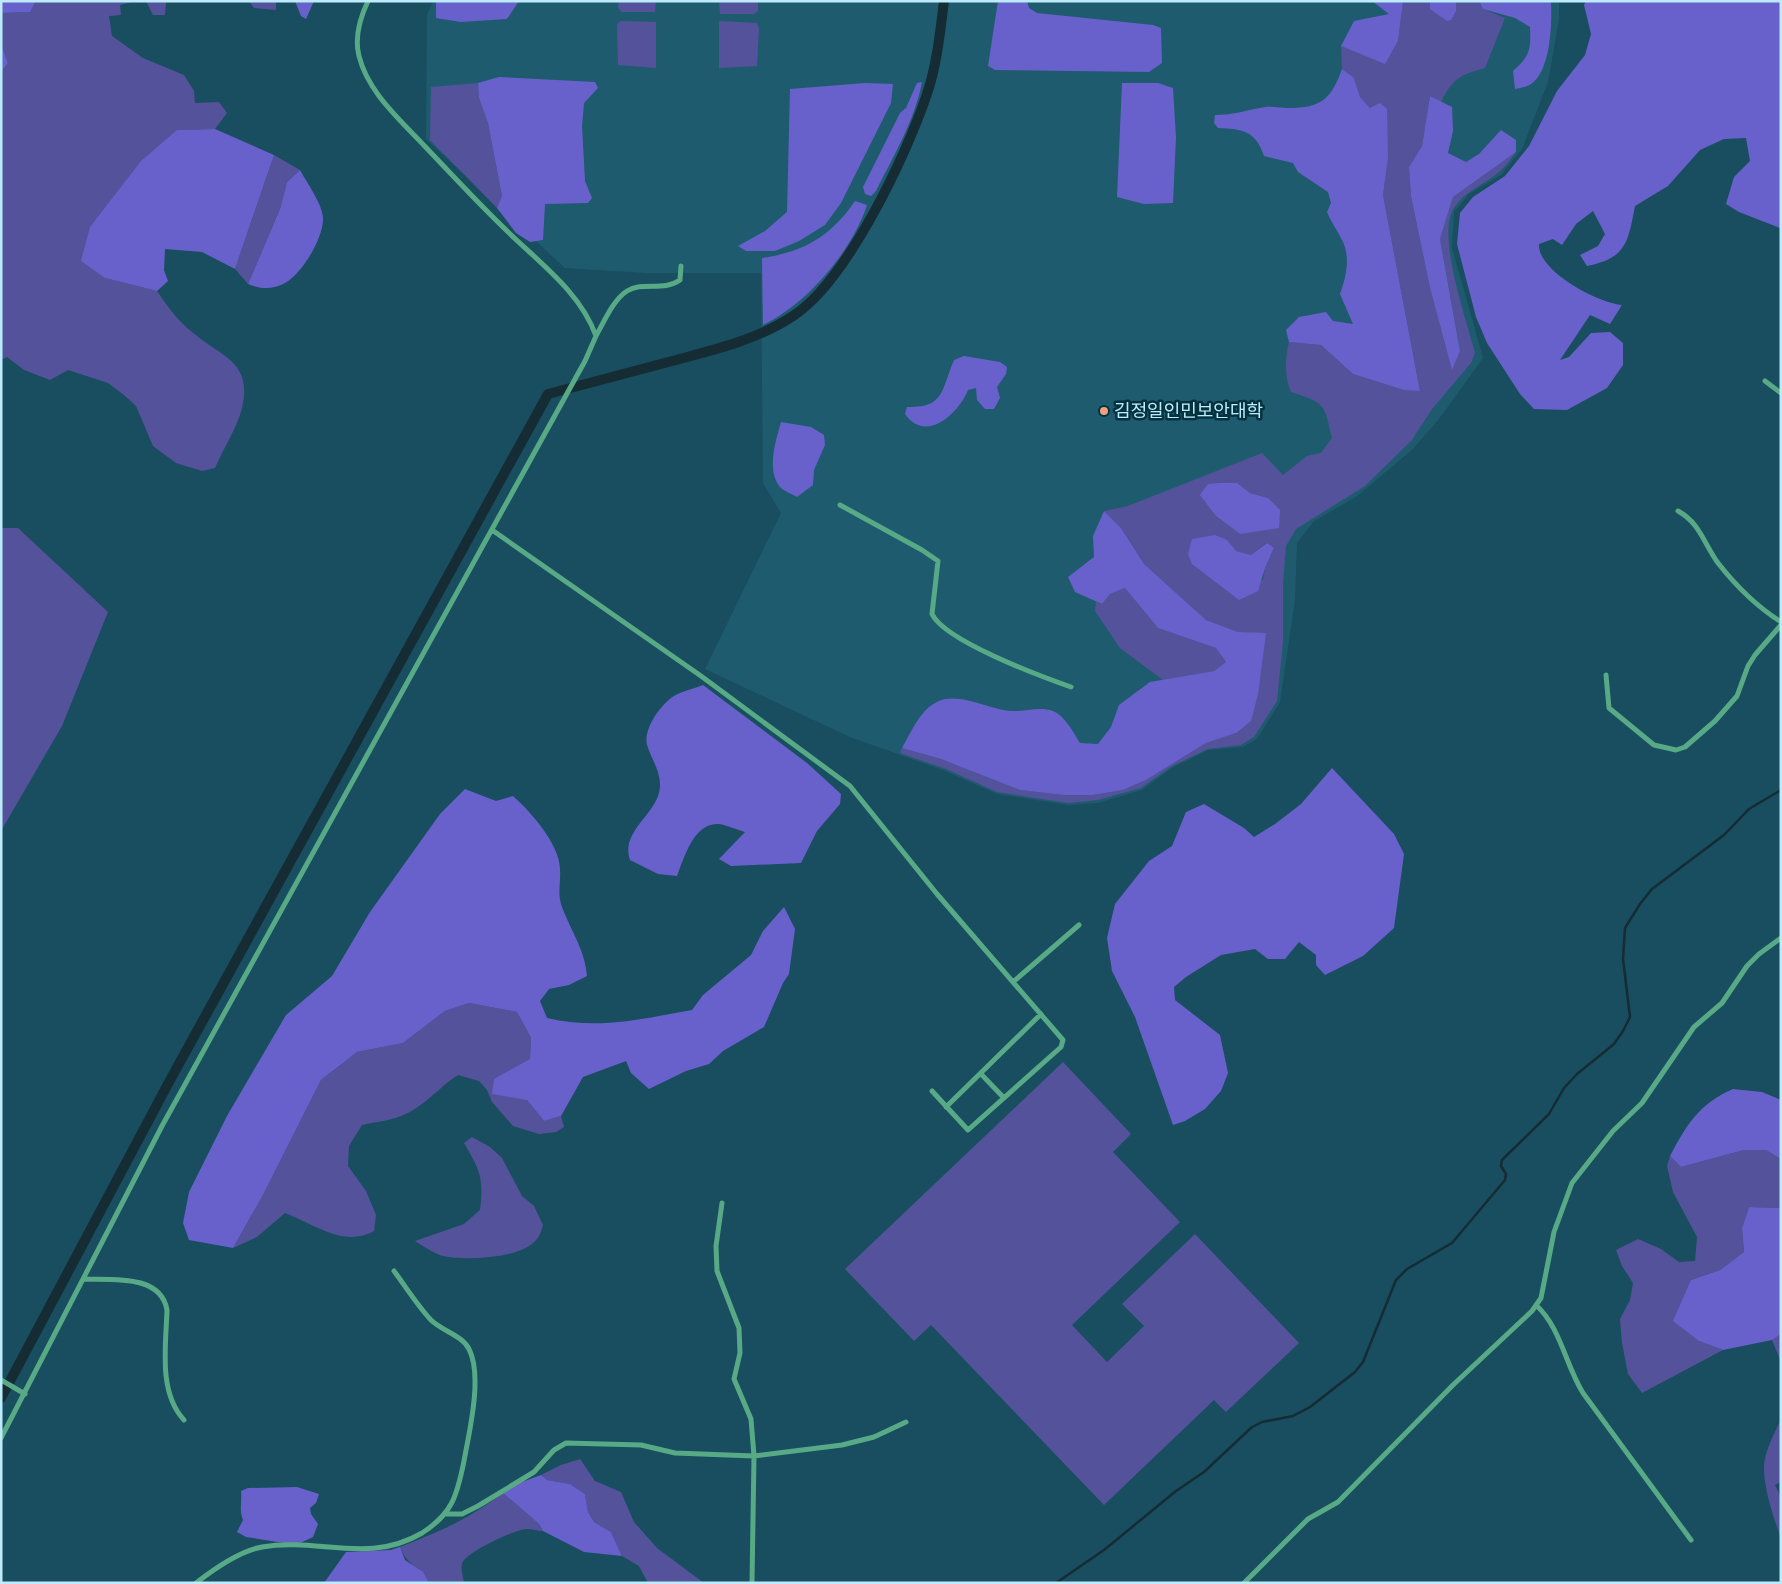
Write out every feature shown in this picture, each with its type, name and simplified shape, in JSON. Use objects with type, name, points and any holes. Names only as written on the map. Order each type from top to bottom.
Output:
[{"type":"street","points":[[368,1],[358,24],[358,55],[371,86],[395,115],[502,227],[579,303],[591,322],[596,336]]},
{"type":"street","points":[[1,1438],[23,1392],[84,1279],[167,1117],[564,399],[596,336],[618,300],[628,290],[642,287],[671,286],[680,280],[681,266]]},
{"type":"street","points":[[1764,381],[1781,394]]},
{"type":"street","points":[[840,505],[922,550],[938,561],[932,614],[944,628],[1036,675],[1070,686]]},
{"type":"street","points":[[1606,675],[1609,708],[1654,744],[1665,749],[1676,750],[1685,747],[1715,721],[1737,696],[1748,666],[1781,624],[1739,588],[1717,560],[1700,530],[1689,517],[1678,511]]},
{"type":"street","points":[[492,530],[709,682],[850,786],[937,894],[1063,1040],[1061,1046],[968,1130],[932,1091]]},
{"type":"street","points":[[1013,982],[1079,925]]},
{"type":"street","points":[[1244,1583],[1308,1519],[1338,1502],[1536,1305],[1540,1298],[1554,1232],[1566,1193],[1572,1184],[1613,1131],[1642,1103],[1694,1028],[1722,1003],[1753,960],[1781,938]]},
{"type":"street","points":[[946,1107],[1041,1014]]},
{"type":"street","points":[[981,1074],[1004,1098]]},
{"type":"street","points":[[722,1203],[716,1246],[717,1271],[739,1328],[740,1353],[734,1379],[752,1419],[754,1456],[752,1583]]},
{"type":"street","points":[[196,1583],[242,1554],[262,1547],[316,1546],[369,1550],[392,1547],[427,1530],[446,1514],[460,1482],[466,1452],[475,1378],[473,1359],[468,1347],[431,1320],[394,1271]]},
{"type":"street","points":[[84,1279],[146,1284],[160,1292],[167,1310],[168,1388],[174,1407],[184,1420]]},
{"type":"street","points":[[1536,1305],[1548,1316],[1573,1378],[1692,1540]]},
{"type":"street","points":[[1,1380],[23,1392]]},
{"type":"street","points":[[446,1514],[462,1514],[478,1506],[534,1472],[554,1450],[566,1443],[641,1445],[675,1453],[754,1456],[842,1445],[874,1437],[906,1422]]},
{"type":"shaded area","points":[[1,1],[36,1],[30,12],[1,13]]},
{"type":"shaded area","points":[[36,1],[136,1],[120,5],[121,15],[109,16],[112,36],[143,58],[184,75],[194,91],[195,103],[219,102],[227,113],[215,129],[177,130],[90,227],[105,278],[157,291],[182,323],[232,362],[239,370],[243,380],[244,392],[242,408],[215,468],[202,471],[176,463],[153,446],[136,406],[108,383],[68,370],[50,380],[24,370],[7,357],[1,360],[1,72],[8,63],[1,44],[1,13],[30,12]]},
{"type":"shaded area","points":[[146,1],[193,1],[166,2],[165,15],[153,15]]},
{"type":"shaded area","points":[[249,1],[276,1],[276,10],[254,8]]},
{"type":"shaded area","points":[[295,1],[314,1],[306,19],[301,16]]},
{"type":"shaded area","name":"김정일인민보안대학","points":[[433,1],[1559,1],[1559,19],[1548,82],[1522,149],[1501,175],[1469,194],[1454,212],[1452,248],[1483,358],[1439,419],[1413,449],[1356,497],[1314,521],[1297,543],[1295,600],[1280,702],[1257,739],[1243,747],[1208,750],[1172,768],[1142,790],[1098,803],[1069,805],[997,794],[945,771],[850,737],[705,669],[781,513],[763,483],[761,273],[647,273],[565,268],[426,139],[427,15]]},
{"type":"shaded area","points":[[436,1],[519,1],[507,19],[461,22],[436,18]]},
{"type":"shaded area","points":[[619,1],[656,1],[655,12],[622,12],[618,8]]},
{"type":"shaded area","points":[[719,1],[758,1],[758,11],[754,14],[720,14]]},
{"type":"shaded area","points":[[998,1],[1027,1],[1029,8],[1037,13],[1153,25],[1161,28],[1162,63],[1149,72],[995,70],[988,66]]},
{"type":"shaded area","points":[[1372,1],[1403,1],[1398,41],[1385,64],[1341,46],[1354,21],[1389,14]]},
{"type":"shaded area","points":[[1403,1],[1430,1],[1430,9],[1456,11],[1456,1],[1479,1],[1483,9],[1505,18],[1485,68],[1458,79],[1449,88],[1441,102],[1430,96],[1422,146],[1409,167],[1411,196],[1430,288],[1452,369],[1460,350],[1440,239],[1453,197],[1516,152],[1502,170],[1459,202],[1454,208],[1449,221],[1449,238],[1455,279],[1475,353],[1471,363],[1432,409],[1412,440],[1365,486],[1296,529],[1286,546],[1283,583],[1283,642],[1277,701],[1254,737],[1241,745],[1208,749],[1172,766],[1141,788],[1098,800],[1068,803],[997,792],[946,769],[900,753],[902,748],[941,759],[1020,790],[1064,795],[1093,795],[1123,790],[1146,780],[1206,743],[1236,733],[1266,634],[1238,632],[1206,620],[1144,564],[1121,528],[1104,511],[1128,506],[1262,453],[1283,475],[1307,456],[1321,453],[1332,438],[1325,411],[1317,402],[1291,392],[1287,380],[1286,367],[1289,342],[1321,345],[1353,374],[1404,390],[1420,390],[1383,195],[1388,158],[1370,108],[1360,97],[1354,78],[1342,69],[1341,46],[1385,63],[1398,41]],"holes":[[[1237,484],[1250,493],[1268,498],[1240,534],[1216,516]],[[1227,540],[1235,551],[1251,555],[1266,543],[1274,549],[1265,568],[1263,580],[1214,579],[1193,564]]]},
{"type":"shaded area","points":[[1430,1],[1456,1],[1456,11],[1451,20],[1447,21],[1430,9]]},
{"type":"shaded area","points":[[1479,1],[1551,1],[1549,46],[1546,58],[1538,77],[1529,85],[1515,89],[1513,71],[1526,57],[1530,47],[1530,27],[1515,18],[1483,9]]},
{"type":"shaded area","points":[[1586,1],[1781,1],[1781,254],[1780,228],[1739,212],[1726,204],[1734,177],[1750,161],[1746,138],[1724,139],[1700,150],[1668,186],[1635,206],[1627,239],[1623,247],[1610,258],[1587,266],[1580,255],[1598,246],[1605,234],[1593,211],[1576,224],[1562,245],[1553,239],[1539,244],[1541,254],[1558,275],[1585,292],[1611,303],[1622,305],[1610,324],[1590,315],[1560,360],[1569,357],[1591,333],[1610,332],[1623,343],[1623,365],[1607,388],[1567,410],[1534,409],[1520,394],[1487,343],[1476,317],[1457,244],[1460,213],[1473,197],[1505,176],[1529,146],[1557,91],[1585,55],[1591,34],[1584,5]]},
{"type":"shaded area","points":[[620,21],[656,22],[656,68],[618,65],[617,25]]},
{"type":"shaded area","points":[[719,21],[757,23],[759,29],[757,66],[719,68]]},
{"type":"shaded area","points":[[1,44],[8,63],[1,72]]},
{"type":"shaded area","points":[[1342,69],[1354,78],[1360,97],[1370,108],[1380,103],[1387,109],[1388,158],[1383,195],[1420,391],[1404,390],[1353,374],[1321,345],[1289,342],[1286,330],[1299,317],[1326,312],[1333,321],[1353,324],[1340,294],[1346,274],[1347,260],[1345,247],[1327,212],[1331,203],[1328,192],[1298,172],[1293,163],[1264,156],[1253,136],[1235,129],[1218,128],[1214,123],[1215,115],[1265,107],[1300,108],[1317,104],[1324,100],[1334,88]]},
{"type":"shaded area","points":[[499,77],[595,82],[598,88],[584,103],[582,126],[585,181],[592,198],[588,203],[545,204],[543,240],[530,242],[516,233],[497,208],[502,196],[488,123],[479,98],[478,83]]},
{"type":"shaded area","points":[[922,82],[919,96],[903,138],[876,191],[871,196],[865,194],[863,187],[900,113],[906,108],[917,83]]},
{"type":"shaded area","points":[[478,83],[479,98],[488,123],[502,196],[497,208],[430,140],[431,87]]},
{"type":"shaded area","points":[[865,83],[893,84],[891,103],[841,203],[825,225],[799,241],[775,251],[746,251],[738,246],[765,231],[787,212],[790,89]]},
{"type":"shaded area","points":[[1122,83],[1158,83],[1173,88],[1176,137],[1173,203],[1144,204],[1117,197]]},
{"type":"shaded area","points":[[1430,96],[1452,107],[1453,131],[1448,153],[1466,162],[1479,154],[1501,130],[1516,140],[1516,152],[1453,197],[1440,239],[1460,351],[1452,370],[1430,288],[1411,196],[1409,167],[1422,146]]},
{"type":"shaded area","points":[[215,129],[274,155],[235,269],[202,252],[165,249],[164,270],[168,281],[157,291],[105,278],[81,261],[90,227],[141,161],[177,130]]},
{"type":"shaded area","points":[[274,155],[300,170],[287,182],[280,209],[248,284],[235,269]]},
{"type":"shaded area","points":[[300,170],[322,213],[322,226],[316,245],[298,272],[285,283],[276,287],[266,288],[248,284],[280,209],[287,182]]},
{"type":"shaded area","points":[[855,201],[867,205],[860,223],[839,258],[796,304],[763,325],[762,258],[804,247],[836,224]]},
{"type":"shaded area","points":[[964,356],[1000,362],[1007,367],[1006,374],[997,387],[1000,398],[994,409],[985,409],[977,400],[976,388],[968,390],[957,408],[941,422],[932,426],[922,426],[913,423],[905,414],[907,407],[929,404],[935,400],[940,395],[954,360]]},
{"type":"shaded area","points":[[781,422],[811,427],[824,435],[825,445],[814,470],[813,485],[797,497],[780,487],[774,472],[773,455]]},
{"type":"shaded area","points":[[1237,483],[1250,493],[1268,498],[1280,510],[1279,528],[1240,534],[1216,516],[1200,495],[1208,484]]},
{"type":"shaded area","points":[[1104,511],[1121,528],[1144,564],[1206,620],[1238,632],[1266,633],[1258,694],[1251,721],[1236,733],[1206,743],[1146,780],[1123,790],[1093,795],[1064,795],[1020,790],[941,759],[902,748],[917,721],[927,709],[939,701],[947,699],[965,700],[1011,711],[1042,709],[1053,711],[1065,720],[1080,743],[1098,744],[1111,727],[1119,705],[1150,682],[1214,671],[1226,662],[1216,648],[1158,628],[1125,588],[1110,594],[1102,604],[1075,592],[1068,577],[1094,557],[1093,536]]},
{"type":"shaded area","points":[[1,528],[18,528],[108,612],[62,726],[1,831]]},
{"type":"shaded area","points":[[1215,535],[1227,540],[1236,551],[1251,555],[1267,543],[1274,548],[1258,591],[1239,600],[1192,564],[1188,554],[1192,539]]},
{"type":"shaded area","points":[[1125,588],[1158,628],[1216,648],[1226,662],[1214,671],[1163,680],[1120,648],[1095,611],[1096,602],[1102,604],[1110,594]]},
{"type":"shaded area","points":[[703,685],[807,763],[841,794],[840,804],[817,831],[801,863],[731,866],[719,859],[745,832],[719,824],[710,825],[703,829],[691,842],[677,876],[658,874],[630,860],[629,842],[654,804],[660,789],[659,776],[646,739],[650,725],[659,711],[674,696]]},
{"type":"shaded area","points":[[1332,768],[1394,834],[1404,854],[1394,928],[1363,956],[1325,975],[1316,965],[1316,955],[1299,942],[1285,959],[1268,959],[1255,949],[1221,955],[1186,977],[1174,987],[1175,1000],[1220,1035],[1228,1073],[1221,1091],[1205,1109],[1185,1121],[1173,1125],[1135,1017],[1112,971],[1107,938],[1115,904],[1149,861],[1172,846],[1186,812],[1204,804],[1244,828],[1254,837],[1301,804]]},
{"type":"shaded area","points":[[465,789],[496,801],[513,796],[536,820],[550,840],[559,860],[559,893],[561,902],[581,949],[587,976],[569,985],[549,989],[540,1001],[547,1018],[584,1023],[602,1023],[638,1020],[692,1010],[703,995],[751,955],[763,931],[784,907],[795,929],[789,974],[783,983],[764,1027],[723,1051],[709,1064],[686,1071],[649,1089],[631,1073],[626,1061],[583,1077],[561,1116],[544,1121],[527,1100],[492,1094],[494,1079],[530,1059],[531,1038],[517,1012],[469,1003],[445,1011],[403,1043],[357,1052],[321,1080],[263,1195],[233,1248],[189,1240],[183,1223],[189,1192],[227,1116],[286,1015],[332,976],[370,912],[440,814]]},
{"type":"shaded area","points":[[469,1003],[517,1012],[531,1038],[530,1059],[517,1068],[527,1100],[544,1121],[561,1116],[564,1127],[556,1132],[539,1134],[513,1126],[492,1102],[487,1090],[479,1081],[458,1075],[417,1108],[392,1119],[362,1125],[349,1146],[348,1166],[366,1191],[376,1215],[374,1231],[363,1236],[340,1236],[285,1213],[257,1237],[233,1248],[263,1195],[321,1080],[357,1052],[403,1043],[445,1011]]},
{"type":"shaded area","points":[[1063,1062],[1131,1134],[1113,1152],[1180,1222],[1072,1325],[1107,1362],[1144,1326],[1122,1304],[1195,1234],[1299,1343],[1226,1412],[1214,1400],[1104,1505],[931,1325],[914,1341],[845,1269]]},
{"type":"shaded area","points":[[1733,1089],[1762,1092],[1781,1100],[1781,1159],[1766,1150],[1744,1150],[1681,1167],[1670,1156],[1688,1125],[1711,1101]]},
{"type":"shaded area","points":[[472,1137],[490,1147],[502,1158],[522,1196],[534,1206],[543,1225],[539,1236],[532,1244],[522,1250],[480,1258],[453,1258],[436,1253],[415,1241],[464,1224],[480,1210],[481,1182],[474,1160],[464,1143]]},
{"type":"shaded area","points":[[1744,1150],[1766,1150],[1781,1159],[1781,1208],[1749,1207],[1742,1228],[1744,1252],[1720,1270],[1691,1280],[1699,1341],[1723,1350],[1642,1393],[1628,1374],[1620,1319],[1630,1300],[1633,1283],[1622,1266],[1616,1250],[1638,1239],[1661,1249],[1679,1262],[1695,1261],[1697,1237],[1673,1192],[1667,1166],[1670,1156],[1681,1167]]},
{"type":"shaded area","points":[[1749,1207],[1781,1208],[1781,1334],[1772,1340],[1723,1350],[1699,1341],[1673,1321],[1691,1280],[1720,1270],[1744,1252],[1742,1228]]},
{"type":"shaded area","points":[[1781,1334],[1781,1362],[1772,1340]]},
{"type":"shaded area","points":[[1781,1419],[1781,1482],[1775,1485],[1781,1497],[1781,1539],[1768,1497],[1764,1464],[1767,1451]]},
{"type":"shaded area","points":[[580,1459],[595,1481],[621,1492],[634,1522],[657,1548],[704,1583],[648,1583],[639,1566],[622,1556],[611,1532],[594,1522],[588,1512],[585,1494],[570,1484],[547,1480],[541,1475],[561,1465]]},
{"type":"shaded area","points":[[541,1475],[547,1480],[570,1484],[585,1494],[588,1512],[594,1522],[611,1532],[622,1556],[584,1552],[543,1531],[539,1524],[503,1493],[514,1485]]},
{"type":"shaded area","points":[[297,1487],[319,1494],[316,1503],[310,1508],[311,1514],[318,1524],[313,1537],[296,1545],[246,1537],[237,1532],[243,1520],[241,1491],[248,1488]]},
{"type":"shaded area","points":[[503,1493],[539,1524],[543,1531],[521,1530],[504,1536],[476,1551],[463,1562],[464,1583],[429,1583],[421,1572],[406,1559],[400,1547],[453,1524],[477,1511]]},
{"type":"shaded area","points":[[400,1547],[405,1560],[423,1572],[429,1583],[324,1583],[346,1552],[391,1550]]},
{"type":"waterway","points":[[1,1398],[169,1082],[548,394],[703,353],[750,338],[793,316],[813,299],[834,275],[854,247],[890,182],[905,150],[930,83],[938,48],[944,1]]},
{"type":"waterway","points":[[1056,1583],[1104,1550],[1176,1491],[1204,1472],[1252,1427],[1262,1422],[1293,1416],[1310,1407],[1355,1372],[1363,1362],[1396,1280],[1407,1269],[1452,1243],[1505,1180],[1506,1174],[1501,1166],[1502,1160],[1549,1114],[1564,1088],[1577,1074],[1614,1044],[1623,1031],[1630,1017],[1623,959],[1625,928],[1640,904],[1652,889],[1724,835],[1749,809],[1781,790]]},
{"type":"place","name":"김정일인민보안대학","points":[[1104,411]]}]
